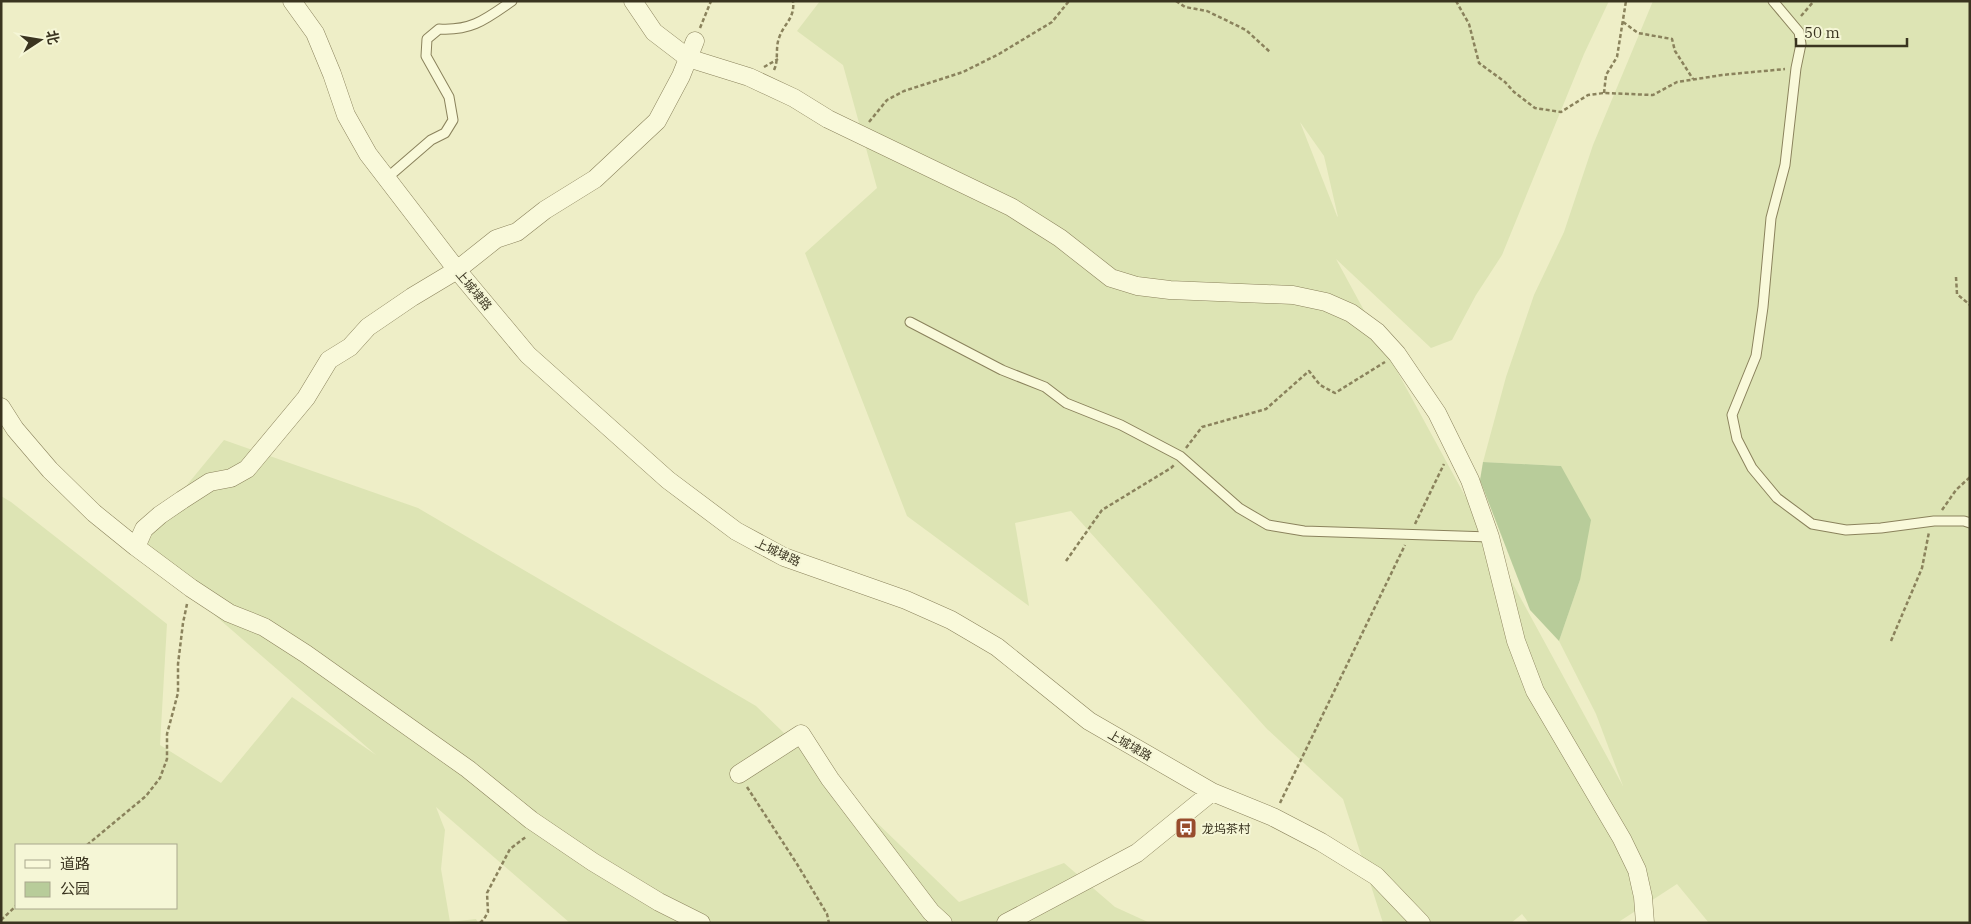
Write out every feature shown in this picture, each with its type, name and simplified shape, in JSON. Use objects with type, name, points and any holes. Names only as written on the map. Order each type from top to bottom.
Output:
[{"type":"street","name":"上城埭路","points":[[292,1],[315,33],[332,74],[346,116],[368,154],[457,270],[528,355],[668,480],[736,532],[784,557],[906,600],[951,620],[997,647],[1089,721],[1212,792],[1273,817],[1321,842],[1376,876],[1421,923]]},
{"type":"street","points":[[633,1],[654,32],[688,58],[749,77],[767,85],[794,98],[828,119],[1011,207],[1060,238],[1112,278],[1137,286],[1170,290],[1294,295],[1326,302],[1351,313],[1377,332],[1397,354],[1437,413],[1470,480],[1490,537],[1516,641],[1535,691],[1622,839],[1637,870],[1643,897],[1645,923]]},
{"type":"street","points":[[136,547],[144,530],[160,515],[210,482],[231,478],[247,469],[306,398],[329,360],[350,347],[368,327],[457,270],[496,239],[517,232],[545,210],[595,179],[657,121],[681,76],[695,41]]},
{"type":"street","points":[[1,407],[14,429],[50,470],[94,513],[191,588],[229,613],[264,628],[306,654],[468,769],[540,826],[659,902],[701,923]]},
{"type":"street","points":[[739,774],[801,734],[836,786],[942,923]]},
{"type":"street","points":[[1006,923],[1137,853],[1212,792]]},
{"type":"lane","points":[[387,178],[431,140],[445,133],[453,120],[449,97],[426,56],[427,39],[439,29],[455,30],[482,22],[512,1]]},
{"type":"lane","points":[[1773,1],[1800,32],[1801,44],[1796,68],[1786,166],[1771,218],[1763,306],[1756,356],[1732,415],[1737,439],[1752,468],[1777,498],[1812,524],[1846,530],[1881,528],[1934,521],[1964,521],[1970,523]]},
{"type":"lane","points":[[910,322],[1002,370],[1045,386],[1066,402],[1121,425],[1180,456],[1240,508],[1268,525],[1304,531],[1490,537]]},
{"type":"path","points":[[695,41],[711,1]]},
{"type":"path","points":[[767,85],[778,62],[778,39],[794,12],[793,1]]},
{"type":"path","points":[[860,134],[887,100],[904,91],[963,72],[998,54],[1052,22],[1069,1]]},
{"type":"path","points":[[1176,1],[1185,7],[1207,11],[1246,30],[1270,52]]},
{"type":"path","points":[[1456,1],[1469,24],[1479,63],[1535,108],[1560,112],[1588,95],[1604,93],[1653,95],[1676,82],[1722,75],[1796,68]]},
{"type":"path","points":[[1604,93],[1606,75],[1617,57],[1626,1]]},
{"type":"path","points":[[1793,24],[1814,1]]},
{"type":"path","points":[[1623,22],[1638,34],[1672,39],[1675,51],[1693,79]]},
{"type":"path","points":[[1956,277],[1958,294],[1970,305]]},
{"type":"path","points":[[1066,561],[1102,510],[1171,468],[1202,427],[1266,409],[1309,371],[1320,385],[1335,393],[1397,354]]},
{"type":"path","points":[[1273,817],[1453,444]]},
{"type":"path","points":[[1891,641],[1922,568],[1929,531],[1956,490],[1970,477]]},
{"type":"path","points":[[88,844],[146,796],[160,778],[167,759],[167,734],[178,693],[178,664],[183,622],[191,588]]},
{"type":"path","points":[[739,774],[797,864],[827,914],[829,923]]},
{"type":"path","points":[[480,923],[488,912],[487,893],[510,849],[540,826]]},
{"type":"path","points":[[1,920],[15,907]]},
{"type":"green space","points":[[820,1],[1609,1],[1584,54],[1502,255],[1476,295],[1452,340],[1431,348],[1336,259],[1623,786],[1596,714],[1559,641],[1580,580],[1561,466],[1483,462],[1506,377],[1534,295],[1564,232],[1593,145],[1653,1],[1970,1],[1970,923],[1709,923],[1677,884],[1617,923],[1529,923],[1522,914],[1511,923],[1383,923],[1343,799],[1267,729],[1071,511],[1015,523],[1029,606],[907,516],[805,253],[877,188],[843,65],[797,31]],"holes":[[[1300,122],[1324,156],[1338,217]]]},
{"type":"green space","points":[[224,440],[418,508],[756,706],[959,902],[1064,863],[1115,907],[1150,923],[570,923],[436,807],[445,830],[441,869],[450,922],[476,919],[478,923],[1,923],[1,496],[167,624],[160,745],[221,783],[292,697],[376,755],[136,547]]},
{"type":"green space","points":[[1483,462],[1561,466],[1591,520],[1580,580],[1559,641],[1530,610],[1480,480]]},
{"type":"place","name":"龙坞茶村","points":[[1186,828]]}]
